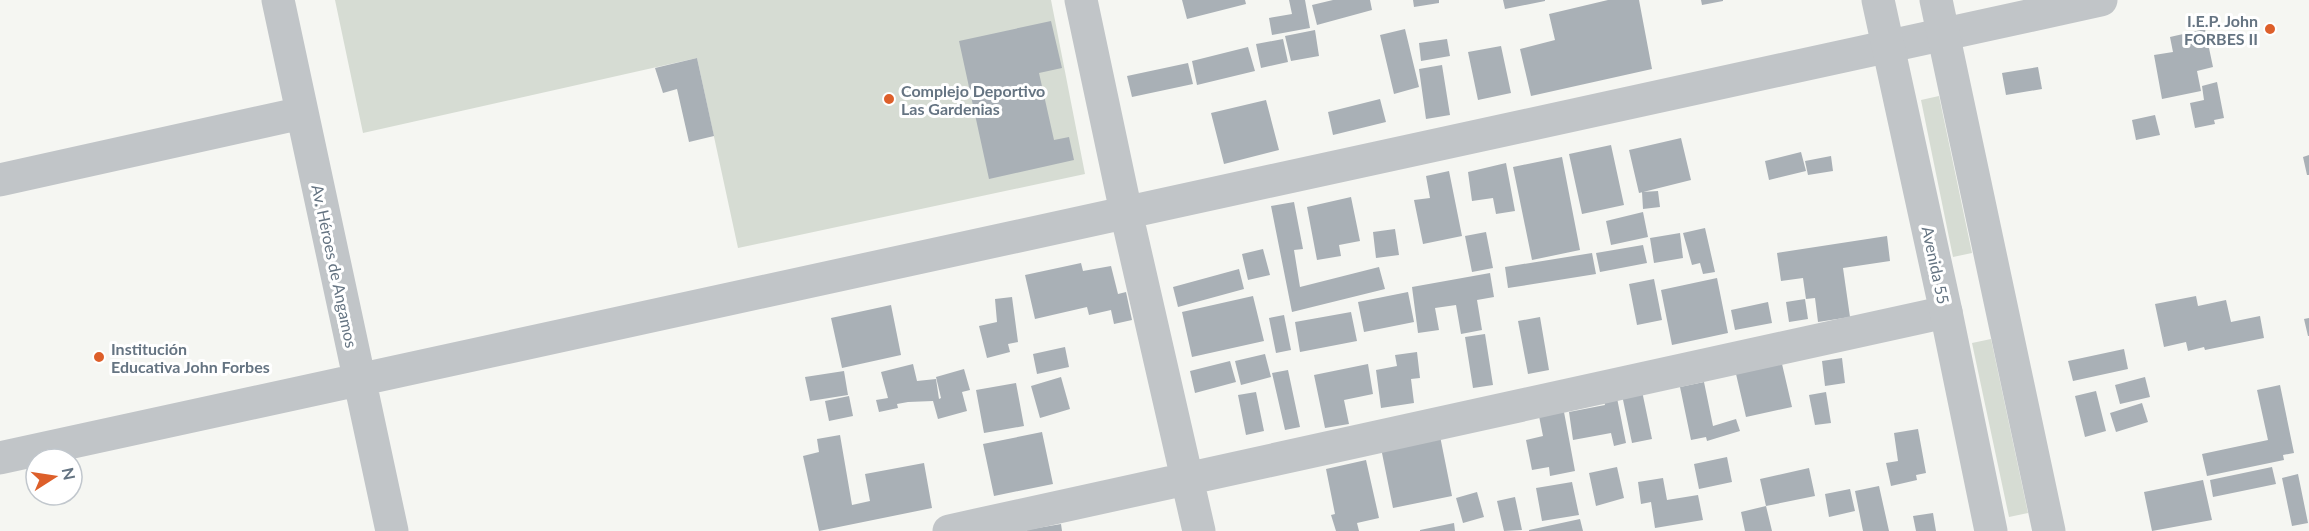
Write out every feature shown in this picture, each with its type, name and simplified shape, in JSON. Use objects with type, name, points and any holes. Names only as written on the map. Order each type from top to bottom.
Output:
[{"type":"street","name":"Av. Héroes de Angamos","points":[[278,0],[392,531]]},
{"type":"street","points":[[1081,0],[1198,531]]},
{"type":"street","name":"Avenida 55","points":[[1878,0],[1947,312],[1991,531]]},
{"type":"street","points":[[1936,0],[2049,531]]},
{"type":"street","points":[[0,458],[2101,0]]},
{"type":"street","points":[[0,180],[302,113]]},
{"type":"street","points":[[949,531],[1947,312]]},
{"type":"shaded area","name":"Complejo Deportivo Las Gardenias","points":[[335,0],[1051,0],[1085,174],[738,248],[697,58],[363,133]]},
{"type":"shaded area","points":[[1939,96],[1972,253],[1953,257],[1921,100]]},
{"type":"shaded area","points":[[1991,339],[2028,513],[2009,517],[1972,343]]},
{"type":"building","points":[[1182,0],[1245,0],[1246,4],[1187,19]]},
{"type":"building","points":[[1289,0],[1305,0],[1310,28],[1272,35],[1269,18],[1292,14]]},
{"type":"building","points":[[1333,0],[1370,0],[1372,10],[1317,25],[1312,5]]},
{"type":"building","points":[[1413,0],[1439,0],[1439,3],[1414,7]]},
{"type":"building","points":[[1503,0],[1545,0],[1545,1],[1505,9]]},
{"type":"building","points":[[1608,0],[1639,0],[1652,69],[1531,96],[1520,49],[1555,40],[1549,14]]},
{"type":"building","points":[[1701,0],[1723,0],[1723,1],[1702,5]]},
{"type":"building","points":[[1051,21],[1062,68],[1039,73],[1054,140],[1069,137],[1074,160],[989,179],[959,41]]},
{"type":"building","points":[[1405,29],[1419,87],[1394,94],[1380,35]]},
{"type":"building","points":[[2205,29],[2213,67],[2197,71],[2201,91],[2162,99],[2154,55],[2173,52],[2170,37]]},
{"type":"building","points":[[1315,30],[1319,56],[1291,61],[1285,36]]},
{"type":"building","points":[[1283,39],[1288,62],[1261,68],[1256,44]]},
{"type":"building","points":[[1447,39],[1450,56],[1421,61],[1419,43]]},
{"type":"building","points":[[1501,46],[1511,93],[1478,100],[1468,52]]},
{"type":"building","points":[[1248,47],[1255,71],[1197,85],[1192,61]]},
{"type":"building","points":[[697,58],[714,136],[689,142],[677,89],[663,93],[655,68]]},
{"type":"building","points":[[1188,63],[1193,84],[1132,97],[1127,76]]},
{"type":"building","points":[[1442,65],[1450,115],[1426,119],[1419,69]]},
{"type":"building","points":[[2038,67],[2042,89],[2006,95],[2002,73]]},
{"type":"building","points":[[2217,82],[2224,118],[2214,120],[2215,124],[2195,128],[2190,103],[2204,100],[2202,86]]},
{"type":"building","points":[[1380,99],[1386,122],[1333,135],[1328,112]]},
{"type":"building","points":[[1266,100],[1279,150],[1224,164],[1211,113]]},
{"type":"building","points":[[2155,115],[2160,135],[2136,140],[2132,120]]},
{"type":"building","points":[[1681,138],[1691,180],[1639,193],[1629,150]]},
{"type":"building","points":[[1611,145],[1624,205],[1582,214],[1569,154]]},
{"type":"building","points":[[1801,152],[1806,171],[1769,180],[1765,161]]},
{"type":"building","points":[[2309,155],[2309,175],[2307,175],[2303,157]]},
{"type":"building","points":[[1831,156],[1833,171],[1808,175],[1805,161]]},
{"type":"building","points":[[1562,157],[1580,250],[1532,260],[1513,167]]},
{"type":"building","points":[[1506,163],[1515,211],[1496,214],[1493,198],[1472,201],[1468,172]]},
{"type":"building","points":[[1449,171],[1462,236],[1423,244],[1414,200],[1430,198],[1426,176]]},
{"type":"building","points":[[1658,191],[1660,207],[1643,209],[1642,192]]},
{"type":"building","points":[[1351,197],[1360,241],[1339,245],[1341,256],[1317,260],[1307,207]]},
{"type":"building","points":[[1294,202],[1303,249],[1294,250],[1300,287],[1379,267],[1385,289],[1292,312],[1271,206]]},
{"type":"building","points":[[1643,212],[1648,237],[1611,245],[1606,221]]},
{"type":"building","points":[[1705,228],[1715,272],[1703,274],[1700,263],[1692,265],[1683,233]]},
{"type":"building","points":[[1395,229],[1399,255],[1376,258],[1373,232]]},
{"type":"building","points":[[1486,232],[1493,268],[1472,272],[1465,236]]},
{"type":"building","points":[[1680,233],[1683,258],[1654,263],[1650,238]]},
{"type":"building","points":[[1887,236],[1890,261],[1843,268],[1850,317],[1818,322],[1815,298],[1806,299],[1803,278],[1781,281],[1777,253]]},
{"type":"building","points":[[1643,245],[1647,263],[1600,272],[1596,253]]},
{"type":"building","points":[[1263,249],[1270,275],[1248,280],[1242,254]]},
{"type":"building","points":[[1592,253],[1596,274],[1508,288],[1505,267]]},
{"type":"building","points":[[1081,263],[1083,271],[1111,266],[1118,294],[1126,292],[1132,320],[1114,324],[1111,310],[1089,315],[1087,307],[1035,319],[1025,275]]},
{"type":"building","points":[[1239,269],[1244,289],[1178,307],[1173,287]]},
{"type":"building","points":[[1490,273],[1494,297],[1477,300],[1482,330],[1461,334],[1456,305],[1435,308],[1439,330],[1418,333],[1412,287]]},
{"type":"building","points":[[1717,278],[1728,333],[1672,345],[1661,290]]},
{"type":"building","points":[[1654,279],[1662,320],[1637,325],[1629,284]]},
{"type":"building","points":[[1408,292],[1414,322],[1364,332],[1358,302]]},
{"type":"building","points":[[1253,296],[1264,341],[1192,357],[1182,312]]},
{"type":"building","points":[[2196,296],[2198,306],[2226,300],[2231,322],[2260,316],[2264,338],[2205,350],[2204,347],[2188,351],[2186,342],[2164,347],[2155,304]]},
{"type":"building","points":[[1012,297],[1018,342],[1008,344],[1010,352],[987,358],[979,326],[997,322],[995,299]]},
{"type":"building","points":[[1805,299],[1808,319],[1789,322],[1786,302]]},
{"type":"building","points":[[1768,302],[1772,323],[1735,330],[1731,310]]},
{"type":"building","points":[[891,305],[901,355],[842,368],[831,318]]},
{"type":"building","points":[[1351,312],[1357,341],[1300,352],[1295,322]]},
{"type":"building","points":[[1284,315],[1291,350],[1276,353],[1269,318]]},
{"type":"building","points":[[1540,317],[1549,370],[1528,374],[1518,321]]},
{"type":"building","points":[[2309,318],[2309,336],[2308,336],[2304,319]]},
{"type":"building","points":[[1485,334],[1493,385],[1473,388],[1465,337]]},
{"type":"building","points":[[1065,347],[1069,367],[1037,374],[1033,354]]},
{"type":"building","points":[[2124,349],[2128,369],[2073,381],[2068,361]]},
{"type":"building","points":[[1417,352],[1420,378],[1411,379],[1414,403],[1381,408],[1376,370],[1397,366],[1395,355]]},
{"type":"building","points":[[1265,354],[1271,377],[1241,385],[1235,361]]},
{"type":"building","points":[[1842,358],[1845,383],[1825,386],[1822,361]]},
{"type":"building","points":[[1230,361],[1236,382],[1195,393],[1190,371]]},
{"type":"building","points":[[913,364],[917,381],[936,379],[939,399],[941,398],[936,377],[964,369],[970,390],[962,392],[967,411],[938,419],[933,401],[897,404],[898,408],[879,412],[876,400],[888,398],[881,372]]},
{"type":"building","points":[[1368,364],[1373,394],[1344,400],[1349,424],[1325,428],[1314,375]]},
{"type":"building","points":[[1782,364],[1792,407],[1746,417],[1736,374]]},
{"type":"building","points":[[1288,370],[1300,427],[1285,430],[1272,373]]},
{"type":"building","points":[[844,371],[848,395],[810,401],[805,377]]},
{"type":"building","points":[[1061,377],[1070,409],[1040,418],[1031,386]]},
{"type":"building","points":[[2145,377],[2150,397],[2120,404],[2115,385]]},
{"type":"building","points":[[1704,382],[1713,426],[1736,419],[1740,431],[1707,441],[1706,437],[1691,440],[1680,387]]},
{"type":"building","points":[[1016,383],[1024,426],[984,433],[976,390]]},
{"type":"building","points":[[2280,385],[2294,453],[2283,455],[2284,460],[2207,476],[2202,454],[2268,440],[2257,390]]},
{"type":"building","points":[[1642,391],[1652,439],[1632,443],[1622,395]]},
{"type":"building","points":[[2096,391],[2106,431],[2085,437],[2075,396]]},
{"type":"building","points":[[1256,392],[1264,431],[1246,435],[1238,395]]},
{"type":"building","points":[[1826,392],[1831,423],[1815,425],[1809,395]]},
{"type":"building","points":[[849,396],[853,416],[829,421],[825,401]]},
{"type":"building","points":[[1617,398],[1626,443],[1614,446],[1611,433],[1573,440],[1569,412],[1605,405],[1604,401]]},
{"type":"building","points":[[2142,403],[2148,422],[2116,432],[2110,413]]},
{"type":"building","points":[[1564,412],[1575,471],[1550,476],[1549,467],[1532,470],[1526,440],[1543,436],[1539,416]]},
{"type":"building","points":[[1918,429],[1926,473],[1916,475],[1917,480],[1891,486],[1886,463],[1898,461],[1894,433]]},
{"type":"building","points":[[1042,432],[1053,484],[994,496],[983,444]]},
{"type":"building","points":[[840,435],[852,505],[870,501],[865,474],[924,463],[932,508],[819,531],[803,456],[819,452],[817,439]]},
{"type":"building","points":[[1440,436],[1452,496],[1393,508],[1381,448]]},
{"type":"building","points":[[1727,457],[1732,482],[1699,489],[1694,464]]},
{"type":"building","points":[[1366,460],[1379,518],[1357,523],[1359,531],[1336,531],[1331,515],[1335,514],[1326,469]]},
{"type":"building","points":[[1617,467],[1624,498],[1596,506],[1589,473]]},
{"type":"building","points":[[2272,467],[2276,484],[2213,497],[2210,480]]},
{"type":"building","points":[[1809,468],[1815,496],[1766,506],[1760,479]]},
{"type":"building","points":[[2298,474],[2308,523],[2292,526],[2282,478]]},
{"type":"building","points":[[1663,478],[1667,500],[1698,495],[1703,520],[1655,528],[1651,502],[1641,504],[1638,482]]},
{"type":"building","points":[[2203,480],[2212,520],[2152,531],[2144,492]]},
{"type":"building","points":[[1572,482],[1579,515],[1542,521],[1536,488]]},
{"type":"building","points":[[1879,486],[1889,531],[1863,531],[1855,491]]},
{"type":"building","points":[[1850,489],[1855,511],[1829,517],[1825,494]]},
{"type":"building","points":[[1477,492],[1484,517],[1463,523],[1456,498]]},
{"type":"building","points":[[1515,497],[1522,530],[1504,531],[1497,501]]},
{"type":"building","points":[[1766,506],[1772,531],[1745,531],[1741,512]]},
{"type":"building","points":[[1933,513],[1936,531],[1916,531],[1913,516]]},
{"type":"building","points":[[1580,519],[1583,531],[1529,531],[1529,530]]},
{"type":"building","points":[[1454,523],[1455,531],[1420,531],[1420,530]]},
{"type":"building","points":[[1061,524],[1062,531],[1026,530]]},
{"type":"place","name":"I.E.P. John FORBES II","points":[[2270,29]]},
{"type":"place","name":"Complejo Deportivo Las Gardenias","points":[[889,99]]},
{"type":"place","name":"Institución Educativa John Forbes","points":[[99,357]]}]
